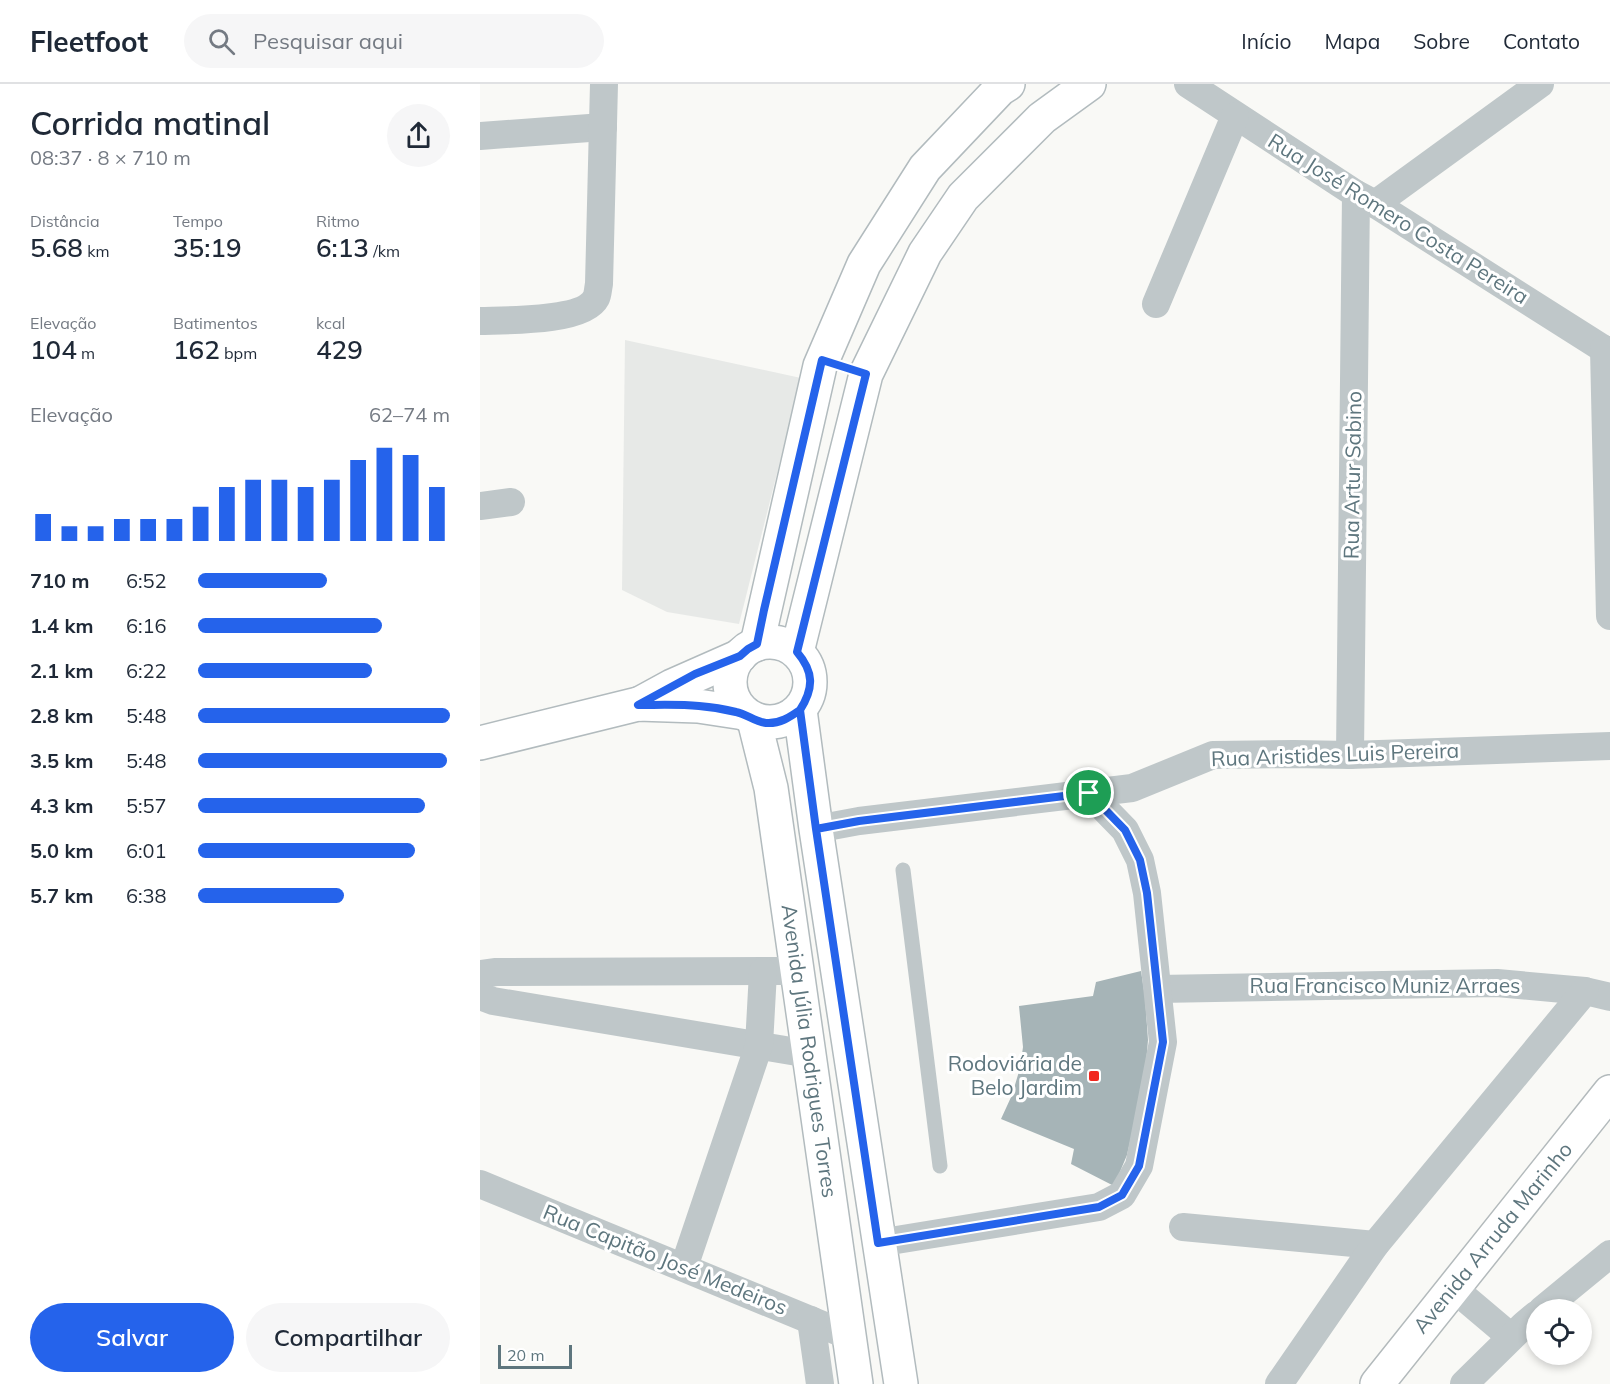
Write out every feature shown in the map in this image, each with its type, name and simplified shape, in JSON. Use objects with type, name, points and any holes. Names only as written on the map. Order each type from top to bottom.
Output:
[{"type":"main road","points":[[749,716],[735,703],[731,692],[730,679],[733,667],[748,650],[764,610],[822,360],[864,264],[925,168],[1000,89],[1009,84],[1042,118]]},
{"type":"main road","points":[[797,652],[866,374],[925,253],[963,196],[1042,118],[1089,84]]},
{"type":"main road","points":[[822,360],[866,374]]},
{"type":"main road","points":[[480,743],[638,705],[698,705],[749,716],[766,723],[779,722],[800,710],[811,686],[810,674],[805,662],[797,652],[778,642],[768,642],[695,674],[638,705]]},
{"type":"main road","name":"Avenida Júlia Rodrigues Torres","points":[[800,710],[878,1243],[901,1384]]},
{"type":"main road","name":"Avenida Júlia Rodrigues Torres","points":[[749,716],[771,788],[856,1384]]},
{"type":"main road","name":"Avenida Arruda Marinho","points":[[1377,1384],[1610,1092]]},
{"type":"street","points":[[480,321],[548,318],[588,307],[596,299],[599,284],[604,84]]},
{"type":"street","name":"Rua José Romero Costa Pereira","points":[[1188,84],[1365,199],[1607,351]]},
{"type":"street","points":[[1365,199],[1540,84]]},
{"type":"street","points":[[1156,304],[1235,116]]},
{"type":"street","points":[[480,136],[603,127]]},
{"type":"street","name":"Rua Artur Sabino","points":[[1350,755],[1365,199]]},
{"type":"street","points":[[1607,351],[1610,616]]},
{"type":"street","points":[[480,506],[511,502]]},
{"type":"street","name":"Rua Aristides Luis Pereira","points":[[816,829],[859,821],[1132,788],[1212,755],[1350,755],[1610,746]]},
{"type":"street","points":[[878,1243],[1099,1207],[1122,1195],[1139,1166],[1163,1042],[1147,893],[1140,860],[1125,830],[1089,793]]},
{"type":"street","points":[[480,974],[496,972],[797,971]]},
{"type":"street","points":[[684,1267],[759,1046],[763,972]]},
{"type":"street","name":"Rua Francisco Muniz Arraes","points":[[1158,989],[1497,983],[1598,994]]},
{"type":"street","points":[[1278,1384],[1375,1245],[1598,994]]},
{"type":"street","points":[[480,996],[493,1001],[809,1054]]},
{"type":"street","name":"Rua Capitão José Medeiros","points":[[480,1184],[849,1336]]},
{"type":"street","points":[[1183,1227],[1375,1245]]},
{"type":"street","points":[[1555,1299],[1610,1254]]},
{"type":"street","points":[[1453,1288],[1511,1337]]},
{"type":"street","points":[[811,1320],[820,1384]]},
{"type":"street","points":[[1464,1384],[1526,1324]]},
{"type":"lane","points":[[903,870],[940,1166]]},
{"type":"shaded area","points":[[625,340],[801,378],[739,624],[667,612],[622,590]]},
{"type":"building","points":[[1141,971],[1148,1040],[1145,1077],[1127,1155],[1114,1186],[1071,1164],[1074,1149],[1001,1119],[1012,1095],[1020,1068],[1023,1047],[1019,1006],[1093,996],[1096,982]]},
{"type":"place","name":"Rodoviária de Belo Jardim","points":[[1094,1076]]},
{"type":"route","points":[[1089,793],[859,821],[816,829],[800,710],[811,686],[810,674],[805,662],[797,652],[866,374],[822,360],[757,644],[740,656],[695,674],[638,705],[698,705],[744,713],[754,720],[766,723],[779,722],[800,710],[808,769],[816,829],[878,1243],[1099,1207],[1122,1195],[1139,1166],[1163,1042],[1147,893],[1140,860],[1125,830],[1089,793]]}]
